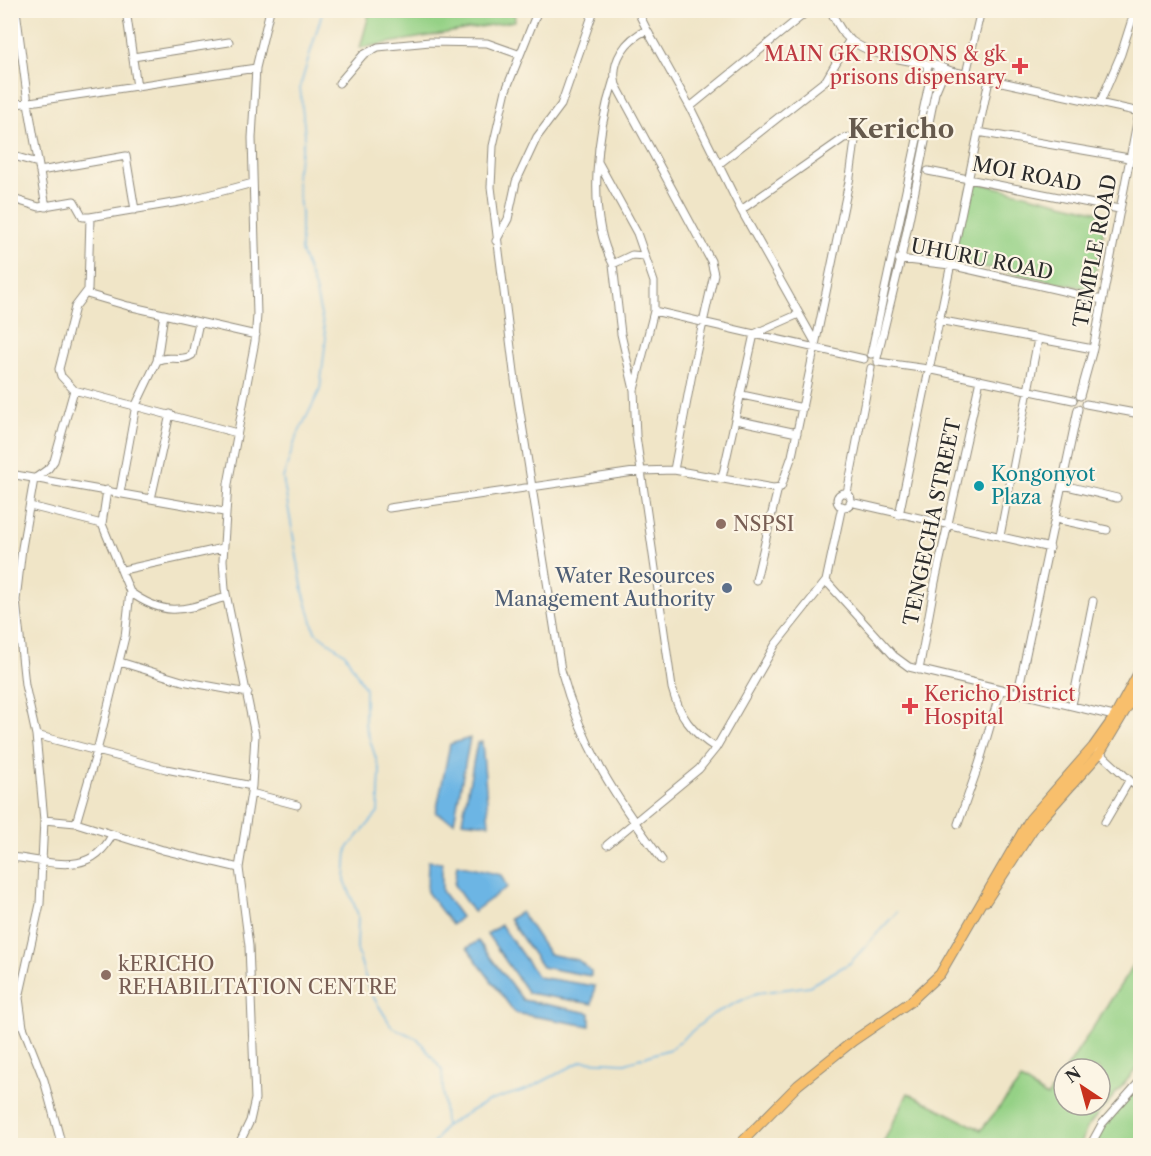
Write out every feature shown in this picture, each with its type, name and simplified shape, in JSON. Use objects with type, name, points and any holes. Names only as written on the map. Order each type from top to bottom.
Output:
[{"type":"highway","points":[[1119,717],[1140,670]]},
{"type":"highway","points":[[738,1146],[813,1073],[929,987],[950,960],[1012,846],[1030,819],[1096,750],[1140,686]]},
{"type":"street","points":[[16,10],[28,103],[46,207]]},
{"type":"street","points":[[126,10],[137,87]]},
{"type":"street","points":[[238,1146],[250,1121],[255,1099],[249,946],[239,868],[251,790],[255,735],[226,597],[223,548],[224,512],[256,335],[259,294],[252,117],[256,68],[270,10]]},
{"type":"street","points":[[538,10],[518,54],[506,90],[493,146],[491,187],[496,241],[561,670],[591,755],[635,824],[662,860]]},
{"type":"street","points":[[496,241],[508,219],[516,182],[537,137],[561,105],[594,10]]},
{"type":"street","points":[[690,106],[809,10]]},
{"type":"street","points":[[831,10],[850,39],[867,48],[912,62],[933,64],[947,73]]},
{"type":"street","points":[[966,74],[981,10]]},
{"type":"street","points":[[1100,104],[1121,54],[1135,10]]},
{"type":"street","points":[[637,11],[690,106],[741,210],[814,345]]},
{"type":"street","points":[[647,30],[635,35],[625,45],[602,123],[598,161],[602,236],[613,264],[621,334],[634,390],[658,595],[676,700],[694,732],[716,748]]},
{"type":"street","points":[[719,164],[825,80],[850,39]]},
{"type":"street","points":[[133,57],[229,42]]},
{"type":"street","points":[[339,83],[363,55],[378,47],[430,42],[487,43],[518,54]]},
{"type":"street","points":[[912,62],[931,73],[966,74],[1140,112]]},
{"type":"street","points":[[931,73],[927,68],[933,64]]},
{"type":"street","points":[[10,105],[256,68]]},
{"type":"street","points":[[876,358],[891,258],[931,73]]},
{"type":"street","points":[[850,502],[847,493],[871,368],[876,358],[901,259],[935,93],[947,73]]},
{"type":"street","points":[[614,78],[624,103],[713,268],[713,282],[674,470]]},
{"type":"street","points":[[899,515],[989,80]]},
{"type":"street","name":"TEMPLE ROAD","points":[[1080,396],[1093,349],[1129,158],[1140,112]]},
{"type":"street","points":[[978,132],[1129,158]]},
{"type":"street","points":[[741,210],[844,138],[851,137],[855,141],[844,208],[797,433],[785,481],[778,488],[756,580]]},
{"type":"street","points":[[10,155],[39,167],[126,156],[135,210]]},
{"type":"street","points":[[598,161],[637,234],[654,282],[654,311],[634,390]]},
{"type":"street","points":[[909,172],[920,174],[928,171],[921,165],[911,162]]},
{"type":"street","name":"MOI ROAD","points":[[928,171],[1119,209]]},
{"type":"street","points":[[10,198],[46,207],[74,201],[82,216],[90,217],[186,201],[254,183]]},
{"type":"street","points":[[90,217],[87,294],[75,307],[59,369],[61,376],[74,390],[237,433]]},
{"type":"street","points":[[613,264],[632,255],[645,256]]},
{"type":"street","name":"UHURU ROAD","points":[[891,258],[950,265],[1102,300]]},
{"type":"street","points":[[87,294],[256,335]]},
{"type":"street","points":[[654,311],[814,345],[864,359],[876,358],[1073,400],[1080,396],[1085,398],[1086,404]]},
{"type":"street","points":[[120,493],[136,405],[157,361],[165,314]]},
{"type":"street","points":[[754,334],[799,314]]},
{"type":"street","points":[[938,320],[1093,349]]},
{"type":"street","points":[[157,361],[161,358],[186,358],[192,355],[199,322]]},
{"type":"street","points":[[722,478],[754,334]]},
{"type":"street","points":[[1000,536],[1038,339]]},
{"type":"street","points":[[864,359],[866,366],[871,368]]},
{"type":"street","name":"TENGECHA STREET","points":[[919,670],[935,582],[980,380]]},
{"type":"street","points":[[62,1146],[44,1080],[23,1027],[19,998],[40,904],[44,820],[36,735],[25,685],[16,600],[34,479],[48,469],[54,460],[74,390]]},
{"type":"street","points":[[742,395],[802,408]]},
{"type":"street","points":[[1073,400],[1074,407],[1078,409]]},
{"type":"street","points":[[1018,692],[1078,409],[1086,404],[1140,414]]},
{"type":"street","points":[[151,499],[170,414]]},
{"type":"street","points":[[736,420],[797,433]]},
{"type":"street","points":[[389,508],[642,471],[674,470],[778,488]]},
{"type":"street","points":[[10,474],[224,512]]},
{"type":"street","points":[[1063,485],[1118,498]]},
{"type":"street","points":[[76,824],[120,662],[130,592],[123,570],[102,524],[107,490]]},
{"type":"street","points":[[842,506],[838,504],[838,497],[847,493]]},
{"type":"street","points":[[842,506],[850,502],[1050,548]]},
{"type":"street","points":[[30,506],[102,524]]},
{"type":"street","points":[[607,845],[691,777],[716,748],[775,645],[826,581],[842,506]]},
{"type":"street","points":[[1056,519],[1107,530]]},
{"type":"street","points":[[123,570],[223,548]]},
{"type":"street","points":[[826,581],[894,656],[909,667],[1119,717]]},
{"type":"street","points":[[130,592],[150,604],[169,611],[182,610],[226,597]]},
{"type":"street","points":[[1072,705],[1093,601]]},
{"type":"street","points":[[120,662],[182,681],[248,693]]},
{"type":"street","points":[[958,824],[980,764],[1001,689]]},
{"type":"street","points":[[36,735],[251,790],[297,805]]},
{"type":"street","points":[[1096,750],[1140,790]]},
{"type":"street","points":[[1105,822],[1129,780]]},
{"type":"street","points":[[44,820],[76,824],[239,868]]},
{"type":"street","points":[[10,857],[65,865],[93,858],[106,847],[112,835]]},
{"type":"street","points":[[1090,1146],[1102,1124],[1140,1081]]},
{"type":"green space","points":[[370,11],[514,11],[515,21],[360,48]]},
{"type":"green space","points":[[979,183],[1103,213],[1106,218],[1093,284],[1088,289],[956,261],[954,255],[968,190]]},
{"type":"green space","points":[[1140,955],[1140,1065],[1112,1098],[1112,1057],[1074,1057]]},
{"type":"green space","points":[[1021,1080],[1047,1097],[1052,1090],[1052,1117],[1096,1117],[1088,1126],[1080,1145],[882,1145],[908,1093],[981,1130]]},
{"type":"green space","points":[[1140,1083],[1140,1145],[1092,1146],[1103,1125]]},
{"type":"water","points":[[470,738],[454,822],[436,813],[450,744]]},
{"type":"water","points":[[482,742],[489,824],[462,821],[477,743]]},
{"type":"water","points":[[428,861],[442,863],[442,891],[461,917],[452,925],[427,892]]},
{"type":"water","points":[[457,865],[501,875],[507,887],[473,912],[454,885]]},
{"type":"water","points":[[521,912],[549,954],[578,960],[591,971],[591,976],[542,967],[509,919]]},
{"type":"water","points":[[501,925],[538,977],[595,986],[592,1004],[528,993],[487,934]]},
{"type":"water","points":[[478,941],[523,1000],[590,1013],[590,1026],[515,1013],[467,948]]},
{"type":"waterway","points":[[323,10],[300,87],[305,135],[296,174],[301,213],[301,251],[315,289],[326,337],[320,390],[296,438],[283,478],[303,591],[315,632],[345,654],[365,688],[365,725],[380,771],[378,813],[347,849],[345,880],[358,915],[357,949],[369,990],[392,1027],[418,1039],[442,1070],[445,1126]]},
{"type":"waterway","points":[[432,1146],[445,1126],[486,1102],[528,1089],[582,1061],[625,1063],[670,1049],[713,1014],[757,993],[809,986],[850,963],[897,912]]},
{"type":"place","name":"MAIN GK PRISONS & gk prisons dispensary","points":[[1020,66]]},
{"type":"place","name":"Kongonyot Plaza","points":[[979,486]]},
{"type":"place","name":"NSPSI","points":[[721,524]]},
{"type":"place","name":"Water Resources Management Authority","points":[[727,588]]},
{"type":"place","name":"Kericho District Hospital","points":[[910,706]]},
{"type":"place","name":"kERICHO REHABILITATION CENTRE","points":[[106,975]]},
{"type":"district","name":"Kericho","points":[[901,129]]}]
